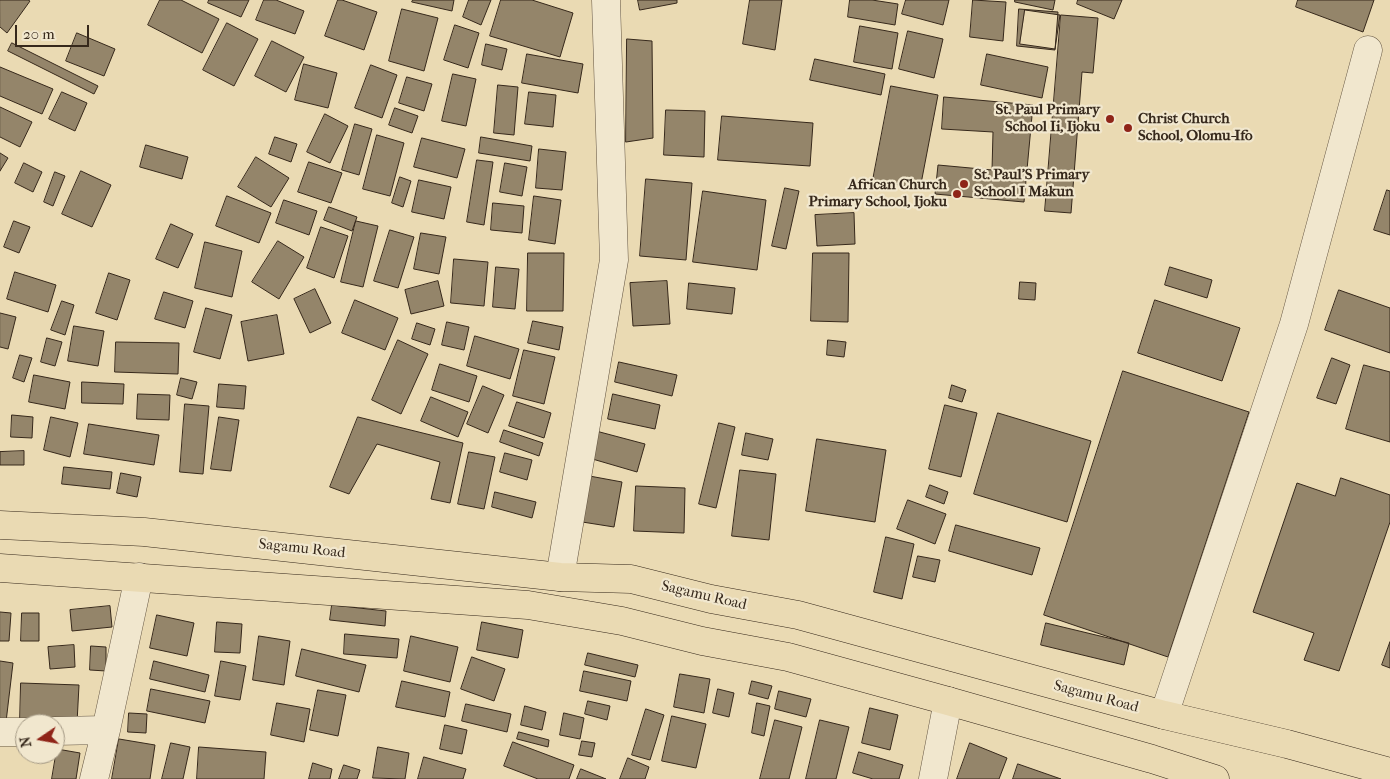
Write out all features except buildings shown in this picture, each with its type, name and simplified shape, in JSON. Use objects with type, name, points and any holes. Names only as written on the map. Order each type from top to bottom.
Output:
[{"type":"highway","name":"Sagamu Road","points":[[0,525],[144,532],[560,577],[631,579],[711,599],[798,615],[1164,715],[1287,744],[1390,772]]},
{"type":"highway","points":[[0,568],[528,605],[622,621],[702,641],[788,657],[948,701],[1215,779]]},
{"type":"street","points":[[560,577],[614,260],[606,0]]},
{"type":"street","points":[[1164,715],[1294,324],[1368,50]]},
{"type":"street","points":[[94,779],[139,577]]},
{"type":"street","points":[[933,779],[948,701]]},
{"type":"street","points":[[65,731],[106,730]]},
{"type":"street","points":[[0,732],[15,732]]},
{"type":"place","name":"St. Paul Primary School Ii, Ijoku","points":[[1110,119]]},
{"type":"place","name":"Christ Church School, Olomu-Ifo","points":[[1128,128]]},
{"type":"place","name":"St. Paul'S Primary School I Makun","points":[[964,184]]},
{"type":"place","name":"African Church Primary School, Ijoku","points":[[957,194]]}]
